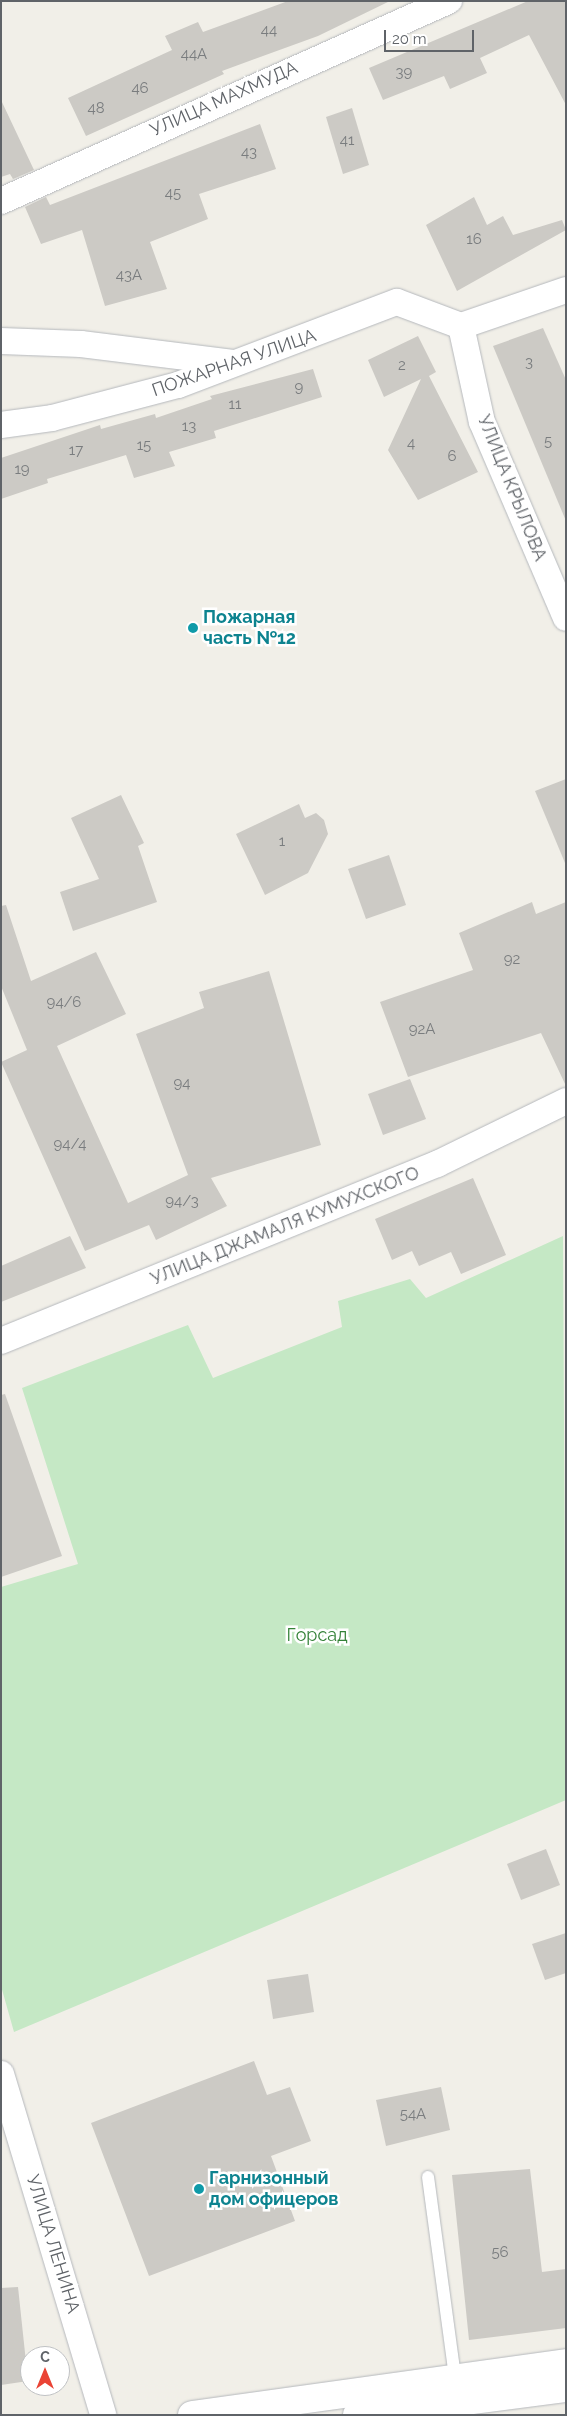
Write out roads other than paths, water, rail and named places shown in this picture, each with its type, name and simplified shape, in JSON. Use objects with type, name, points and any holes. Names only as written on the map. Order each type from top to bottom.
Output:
[{"type":"main road","points":[[192,2415],[566,2363]]},
{"type":"main road","points":[[357,2415],[566,2388]]},
{"type":"street","name":"УЛИЦА МАХМУДА","points":[[1,201],[449,1]]},
{"type":"street","points":[[461,326],[566,290]]},
{"type":"street","name":"ПОЖАРНАЯ УЛИЦА","points":[[1,425],[52,418],[239,363],[397,302],[461,326]]},
{"type":"street","name":"УЛИЦА КРЫЛОВА","points":[[461,326],[482,422],[566,618]]},
{"type":"street","points":[[1,341],[81,344],[239,363]]},
{"type":"street","name":"УЛИЦА ДЖАМАЛЯ КУМУХСКОГО","points":[[1,1341],[437,1164],[566,1101]]},
{"type":"street","name":"УЛИЦА ЛЕНИНА","points":[[1,2074],[103,2415]]},
{"type":"lane","points":[[428,2177],[455,2378]]},
{"type":"place","name":"Пожарная часть №12","points":[[193,628]]},
{"type":"place","name":"Гарнизонный дом офицеров","points":[[199,2189]]},
{"type":"park label","name":"Горсад","points":[[317,1635]]}]
